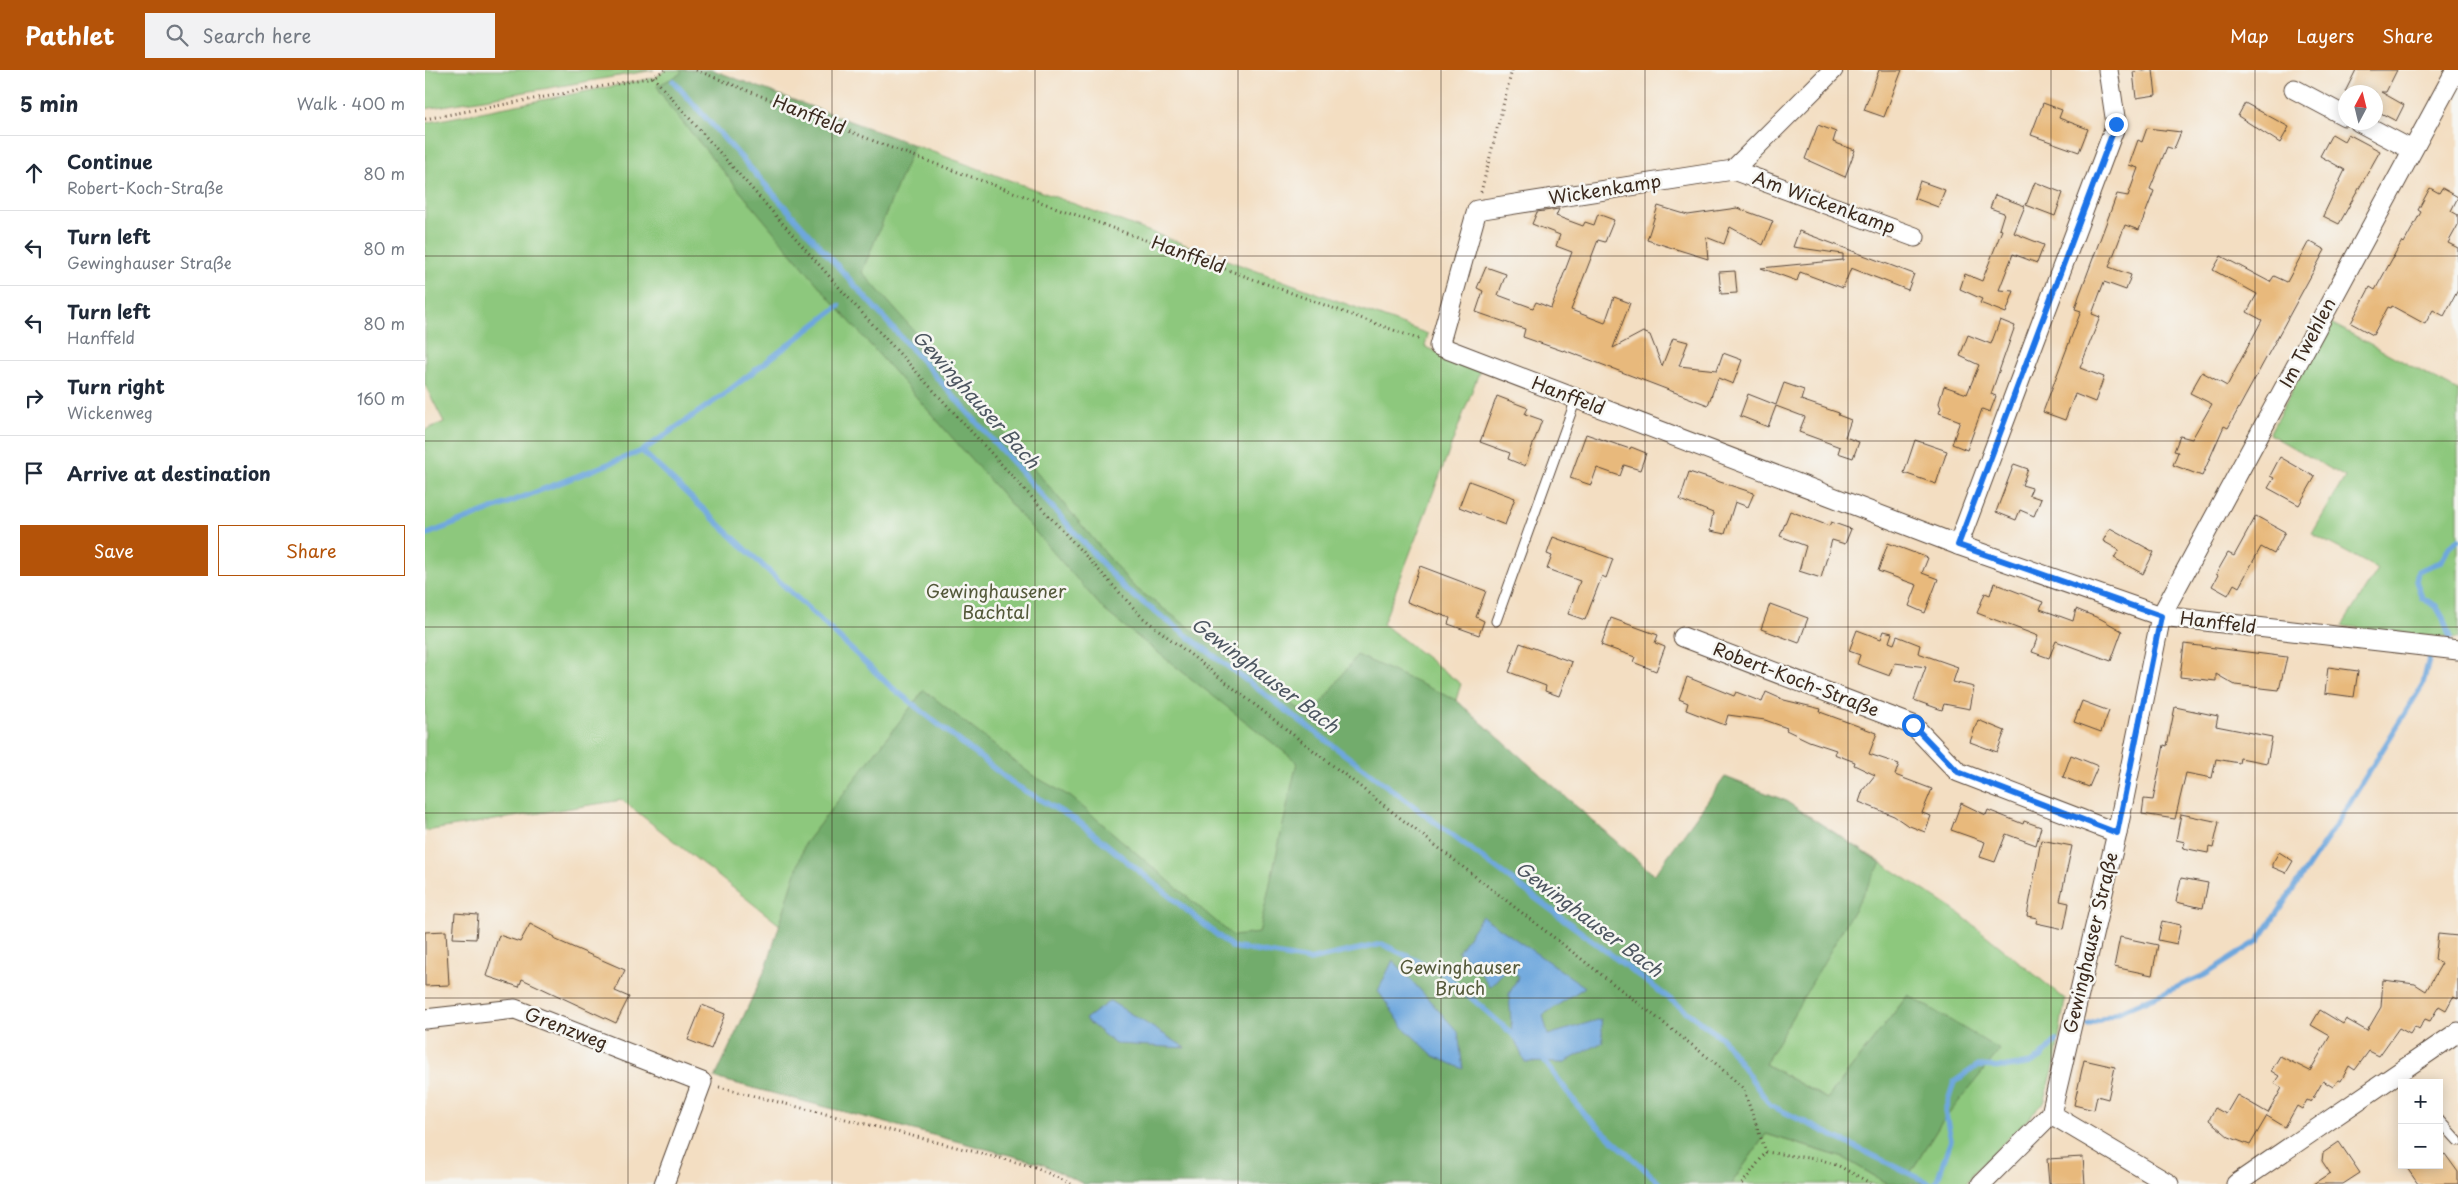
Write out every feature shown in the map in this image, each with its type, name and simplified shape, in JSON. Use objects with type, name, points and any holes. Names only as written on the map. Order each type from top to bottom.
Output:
[{"type":"street","points":[[1733,170],[1833,70]]},
{"type":"street","points":[[1958,545],[2116,124],[2108,70]]},
{"type":"street","name":"Im Twehlen","points":[[2161,616],[2456,70]]},
{"type":"street","points":[[2294,89],[2338,112]]},
{"type":"street","points":[[2374,130],[2412,150]]},
{"type":"street","name":"Wickenkamp","points":[[1477,210],[1733,170]]},
{"type":"street","name":"Am Wickenkamp","points":[[1733,170],[1915,237]]},
{"type":"street","points":[[1439,346],[1477,210]]},
{"type":"street","name":"Hanffeld","points":[[1439,346],[1958,545],[2161,616],[2458,650]]},
{"type":"street","name":"Gewinghauser Straße","points":[[2051,1114],[2117,833],[2161,616]]},
{"type":"street","name":"Robert-Koch-Straße","points":[[1683,638],[1913,725],[1958,772],[2117,833]]},
{"type":"street","name":"Grenzweg","points":[[425,1019],[515,1009],[702,1082]]},
{"type":"street","points":[[2236,1184],[2401,1078],[2458,1032]]},
{"type":"street","points":[[664,1184],[702,1082]]},
{"type":"street","points":[[1981,1184],[2051,1114],[2169,1184]]},
{"type":"lane","points":[[1496,621],[1576,398]]},
{"type":"lane","points":[[2443,1124],[2458,1140]]},
{"type":"path","points":[[425,119],[653,77],[665,70]]},
{"type":"path","name":"Hanffeld","points":[[696,70],[889,147],[1439,346]]},
{"type":"path","points":[[1477,210],[1511,70]]},
{"type":"path","points":[[653,77],[852,302],[1142,617],[1715,1063],[1743,1088],[1766,1152]]},
{"type":"path","points":[[702,1082],[1035,1167],[1071,1184]]},
{"type":"path","points":[[1741,1184],[1766,1152]]},
{"type":"path","points":[[1766,1152],[1822,1160],[1839,1166],[1872,1184]]},
{"type":"green space","points":[[425,70],[654,70],[425,109]]},
{"type":"green space","name":"Gewinghausener Bachtal","points":[[666,70],[697,70],[910,153],[914,145],[1428,334],[1425,347],[1480,370],[1383,624],[1461,684],[1456,700],[1654,875],[1725,777],[1784,800],[1956,911],[2065,999],[2055,1063],[2044,1103],[1974,1172],[1966,1184],[1924,1184],[1908,1176],[1940,1125],[1908,995],[1827,1099],[1765,1064],[1848,918],[1084,1184],[1040,1163],[715,1078],[766,968],[781,926],[622,800],[425,831],[425,430],[444,422],[425,385],[425,123],[654,78]]},
{"type":"green space","name":"Gewinghauser Bruch","points":[[682,70],[713,70],[914,145],[862,272],[994,421],[1133,586],[1311,718],[1357,655],[1456,700],[1654,875],[1725,777],[1784,800],[1881,863],[1765,1064],[1827,1099],[1908,995],[2000,1050],[1940,1125],[1909,1175],[1924,1184],[1888,1184],[1844,1158],[1766,1134],[1731,1184],[1084,1184],[1040,1163],[715,1078],[766,968],[805,843],[924,690],[1032,775],[1071,797],[1233,936],[1259,933],[1297,762],[1105,611],[829,298],[669,106],[657,86],[680,74]]},
{"type":"green space","points":[[2329,322],[2458,391],[2458,639],[2342,626],[2378,569],[2312,534],[2345,477],[2269,434]]},
{"type":"green space","points":[[1766,1134],[1844,1158],[1888,1184],[1731,1184]]},
{"type":"water","points":[[1482,916],[1585,987],[1543,1015],[1548,1035],[1601,1019],[1603,1042],[1563,1063],[1525,1062],[1512,1034],[1509,994],[1519,976],[1507,968],[1490,987],[1475,964],[1458,952]]},
{"type":"water","points":[[1393,960],[1458,1032],[1463,1069],[1434,1056],[1403,1027],[1378,991]]},
{"type":"water","points":[[1110,1001],[1186,1048],[1115,1044],[1085,1019]]},
{"type":"building","points":[[1879,70],[1902,70],[1884,117],[1864,110]]},
{"type":"building","points":[[2153,70],[2156,95],[2136,98],[2133,72]]},
{"type":"building","points":[[2356,70],[2397,70],[2386,92],[2383,92],[2383,85],[2348,85]]},
{"type":"building","points":[[2383,93],[2404,105],[2396,121],[2383,114]]},
{"type":"building","points":[[2043,103],[2062,110],[2059,118],[2088,129],[2079,152],[2031,135]]},
{"type":"building","points":[[2245,103],[2289,127],[2280,143],[2238,116]]},
{"type":"building","points":[[1818,125],[1836,132],[1833,142],[1855,150],[1845,177],[1805,159]]},
{"type":"building","points":[[2147,128],[2181,132],[2174,149],[2167,147],[2150,189],[2154,191],[2139,230],[2125,225],[2109,267],[2131,275],[2126,290],[2104,282],[2092,314],[2100,317],[2080,368],[2104,377],[2095,402],[2075,394],[2065,420],[2043,412],[2081,311],[2075,309],[2079,296],[2117,194],[2128,196],[2138,168],[2129,165],[2138,140],[2142,142]]},
{"type":"building","points":[[2332,134],[2344,141],[2348,134],[2380,151],[2339,224],[2323,216],[2345,170],[2320,156]]},
{"type":"building","points":[[1920,181],[1945,190],[1938,207],[1914,198]]},
{"type":"building","points":[[2035,182],[2063,193],[2055,216],[2026,205]]},
{"type":"building","points":[[2430,188],[2439,193],[2442,188],[2458,197],[2451,211],[2458,215],[2458,225],[2448,243],[2458,248],[2458,290],[2444,316],[2433,310],[2425,324],[2392,306],[2391,308],[2388,307],[2373,335],[2351,323],[2370,287],[2375,290],[2402,241],[2404,243],[2421,212],[2418,210]]},
{"type":"building","points":[[1995,195],[2025,206],[2014,233],[2044,245],[2037,263],[2013,254],[1999,290],[2014,291],[2006,313],[1980,303],[1982,299],[1960,289],[1965,274],[1982,281],[2002,230],[1999,229],[2004,213],[1990,208]]},
{"type":"building","points":[[1658,206],[1688,215],[1737,208],[1773,221],[1763,245],[1730,227],[1724,244],[1706,237],[1708,259],[1647,240]]},
{"type":"building","points":[[1559,209],[1556,216],[1583,226],[1585,222],[1594,225],[1598,214],[1614,220],[1605,242],[1598,240],[1571,310],[1605,323],[1614,297],[1630,303],[1613,348],[1643,332],[1650,335],[1662,366],[1673,338],[1688,342],[1679,366],[1717,370],[1723,353],[1742,360],[1733,384],[1718,378],[1708,405],[1564,350],[1523,337],[1525,329],[1476,312],[1483,291],[1477,288],[1486,267],[1506,274],[1498,295],[1533,308],[1536,302],[1551,308],[1572,252],[1556,246],[1560,235],[1532,224],[1537,212]]},
{"type":"building","points":[[1799,231],[1914,274],[1908,290],[1851,268],[1843,288],[1800,272],[1797,281],[1761,268],[1843,260],[1843,254],[1793,247]]},
{"type":"building","points":[[2309,241],[2325,250],[2228,428],[2224,426],[2202,476],[2173,465],[2178,452],[2174,451],[2180,436],[2192,439],[2212,404],[2190,393],[2202,372],[2227,386],[2262,320],[2247,312],[2257,294],[2213,270],[2221,256],[2270,282],[2274,276],[2287,282]]},
{"type":"building","points":[[1735,271],[1737,293],[1721,294],[1719,272]]},
{"type":"building","points":[[2000,320],[2015,326],[1991,394],[1996,396],[1990,412],[1982,409],[1967,450],[1952,444],[1960,421],[1939,413],[1941,408],[1939,403],[1944,386],[1967,394],[1979,365],[1960,356],[1968,335],[1991,344]]},
{"type":"building","points":[[1784,383],[1804,390],[1801,400],[1839,413],[1838,415],[1851,420],[1845,437],[1859,442],[1853,458],[1838,453],[1840,447],[1799,432],[1805,417],[1776,406],[1768,427],[1740,416],[1748,394],[1776,405]]},
{"type":"building","points":[[1497,396],[1528,408],[1525,414],[1542,420],[1525,466],[1508,459],[1510,453],[1480,442]]},
{"type":"building","points":[[1586,434],[1646,453],[1640,470],[1624,465],[1620,476],[1597,468],[1591,485],[1570,478]]},
{"type":"building","points":[[1915,440],[1947,451],[1936,484],[1904,473]]},
{"type":"building","points":[[2280,457],[2315,477],[2299,505],[2268,488],[2274,478],[2270,476]]},
{"type":"building","points":[[2014,464],[2028,469],[2022,485],[2032,488],[2029,495],[2041,499],[2034,516],[2020,510],[2016,520],[1996,512]]},
{"type":"building","points":[[1689,472],[1754,493],[1748,507],[1735,502],[1725,534],[1710,531],[1713,513],[1680,500]]},
{"type":"building","points":[[1469,481],[1515,498],[1505,525],[1459,507]]},
{"type":"building","points":[[1790,511],[1829,526],[1831,522],[1851,529],[1845,544],[1832,540],[1821,578],[1799,571],[1806,546],[1780,536]]},
{"type":"building","points":[[2256,516],[2285,532],[2274,554],[2261,547],[2239,587],[2234,584],[2228,595],[2212,586],[2218,575],[2216,574],[2228,553],[2234,556]]},
{"type":"building","points":[[2110,528],[2154,552],[2143,574],[2114,558],[2119,550],[2103,541]]},
{"type":"building","points":[[1553,537],[1613,559],[1606,578],[1602,576],[1585,620],[1568,614],[1580,581],[1547,569],[1552,556],[1547,554]]},
{"type":"building","points":[[1888,543],[1928,558],[1922,573],[1938,579],[1925,613],[1909,606],[1917,585],[1878,571]]},
{"type":"building","points":[[1420,566],[1486,591],[1476,617],[1484,621],[1479,635],[1448,624],[1450,618],[1407,602]]},
{"type":"building","points":[[1994,583],[2043,602],[2040,609],[2073,621],[2076,609],[2101,619],[2122,631],[2111,661],[2056,641],[2049,658],[2032,652],[2038,636],[1977,613],[1985,593],[1990,595]]},
{"type":"building","points":[[1770,604],[1808,618],[1799,643],[1761,629]]},
{"type":"building","points":[[1611,618],[1658,635],[1655,643],[1665,647],[1656,671],[1633,662],[1635,657],[1601,645]]},
{"type":"building","points":[[1857,630],[1881,639],[1884,631],[1892,633],[1889,642],[1894,644],[1897,636],[1920,645],[1918,653],[1958,667],[1953,682],[1974,687],[1970,709],[1944,704],[1942,710],[1914,700],[1926,667],[1895,663],[1890,676],[1857,664],[1860,655],[1849,651]]},
{"type":"building","points":[[1520,643],[1572,662],[1559,696],[1545,691],[1546,686],[1509,672]]},
{"type":"building","points":[[2184,644],[2287,657],[2279,690],[2235,685],[2216,674],[2216,681],[2180,677]]},
{"type":"building","points":[[2328,667],[2358,671],[2354,697],[2325,693]]},
{"type":"building","points":[[1687,677],[1734,696],[1736,692],[1762,702],[1766,692],[1784,700],[1821,709],[1820,712],[1877,733],[1869,754],[1899,764],[1895,775],[1932,789],[1922,813],[1931,816],[1925,832],[1907,825],[1894,816],[1859,802],[1863,790],[1875,775],[1854,765],[1855,762],[1834,754],[1836,750],[1809,741],[1786,730],[1787,728],[1765,720],[1728,715],[1725,725],[1686,710],[1688,703],[1679,699]]},
{"type":"building","points":[[2082,701],[2109,711],[2101,732],[2074,722]]},
{"type":"building","points":[[2175,707],[2218,716],[2216,726],[2272,737],[2267,763],[2240,758],[2239,763],[2216,759],[2212,778],[2186,773],[2175,819],[2142,814],[2144,799],[2153,800],[2164,745],[2167,746]]},
{"type":"building","points":[[1978,720],[2005,731],[1997,752],[1970,742]]},
{"type":"building","points":[[2071,755],[2098,766],[2089,787],[2063,777]]},
{"type":"building","points":[[1961,803],[1986,815],[1988,810],[2023,824],[2024,821],[2041,827],[2036,845],[2006,834],[1995,862],[1980,857],[1985,842],[1951,830]]},
{"type":"building","points":[[2181,814],[2219,822],[2213,848],[2209,847],[2208,853],[2183,848],[2185,842],[2176,840]]},
{"type":"building","points":[[2041,840],[2072,846],[2060,901],[2069,903],[2064,929],[2036,923],[2037,918],[2027,916]]},
{"type":"building","points":[[2279,852],[2293,861],[2286,873],[2272,867]]},
{"type":"building","points":[[2181,878],[2208,883],[2203,908],[2176,902]]},
{"type":"building","points":[[455,913],[478,915],[476,939],[453,938]]},
{"type":"building","points":[[2162,921],[2181,925],[2177,944],[2158,940]]},
{"type":"building","points":[[530,924],[555,937],[554,939],[625,970],[615,991],[629,997],[616,1023],[522,979],[519,987],[486,976],[499,935],[520,942]]},
{"type":"building","points":[[446,931],[449,985],[425,986],[425,932]]},
{"type":"building","points":[[2438,934],[2458,936],[2458,999],[2453,997],[2446,1010],[2439,1006],[2430,1021],[2425,1019],[2419,1029],[2415,1026],[2410,1034],[2399,1028],[2379,1056],[2369,1051],[2355,1070],[2349,1066],[2341,1081],[2338,1080],[2333,1087],[2323,1081],[2311,1102],[2307,1100],[2302,1109],[2297,1106],[2285,1127],[2267,1116],[2250,1145],[2229,1137],[2209,1120],[2215,1108],[2226,1114],[2237,1095],[2268,1113],[2282,1088],[2274,1083],[2279,1076],[2271,1071],[2280,1056],[2310,1071],[2330,1036],[2311,1025],[2320,1010],[2343,1024],[2346,1019],[2367,1031],[2381,1007],[2383,980],[2415,984],[2426,991],[2442,963],[2435,960]]},
{"type":"building","points":[[2120,937],[2158,945],[2152,975],[2114,967]]},
{"type":"building","points":[[702,1005],[725,1014],[711,1049],[688,1040]]},
{"type":"building","points":[[2084,1060],[2115,1067],[2108,1099],[2097,1096],[2094,1110],[2074,1105]]},
{"type":"building","points":[[2339,1142],[2360,1173],[2343,1184],[2313,1184],[2330,1173],[2322,1161],[2323,1153]]},
{"type":"building","points":[[2445,1154],[2458,1172],[2458,1184],[2418,1184],[2408,1169],[2443,1169],[2443,1155]]},
{"type":"building","points":[[2083,1157],[2085,1184],[2049,1184],[2047,1159]]},
{"type":"waterway","name":"Gewinghauser Bach","points":[[673,81],[1125,589],[1723,1039],[1770,1105],[1931,1184]]},
{"type":"waterway","points":[[425,535],[642,451],[723,395],[839,306]]},
{"type":"waterway","points":[[642,451],[890,686],[1015,785],[1079,822],[1232,947],[1309,960],[1382,944],[1444,974],[1518,1039]]},
{"type":"waterway","points":[[2450,638],[2443,618],[2436,606],[2422,598],[2416,581],[2418,571],[2441,562],[2449,547],[2458,540]]},
{"type":"waterway","points":[[2088,1025],[2205,975],[2258,941],[2333,830],[2423,684],[2430,655]]},
{"type":"waterway","points":[[1936,1184],[1951,1140],[1945,1111],[1954,1082],[1977,1066],[2008,1067],[2031,1063],[2041,1057],[2056,1041]]},
{"type":"waterway","points":[[1543,1059],[1584,1114],[1661,1184]]},
{"type":"route","points":[[1913,725],[1958,772],[2117,833],[2161,616],[1958,545],[2116,124]]}]
